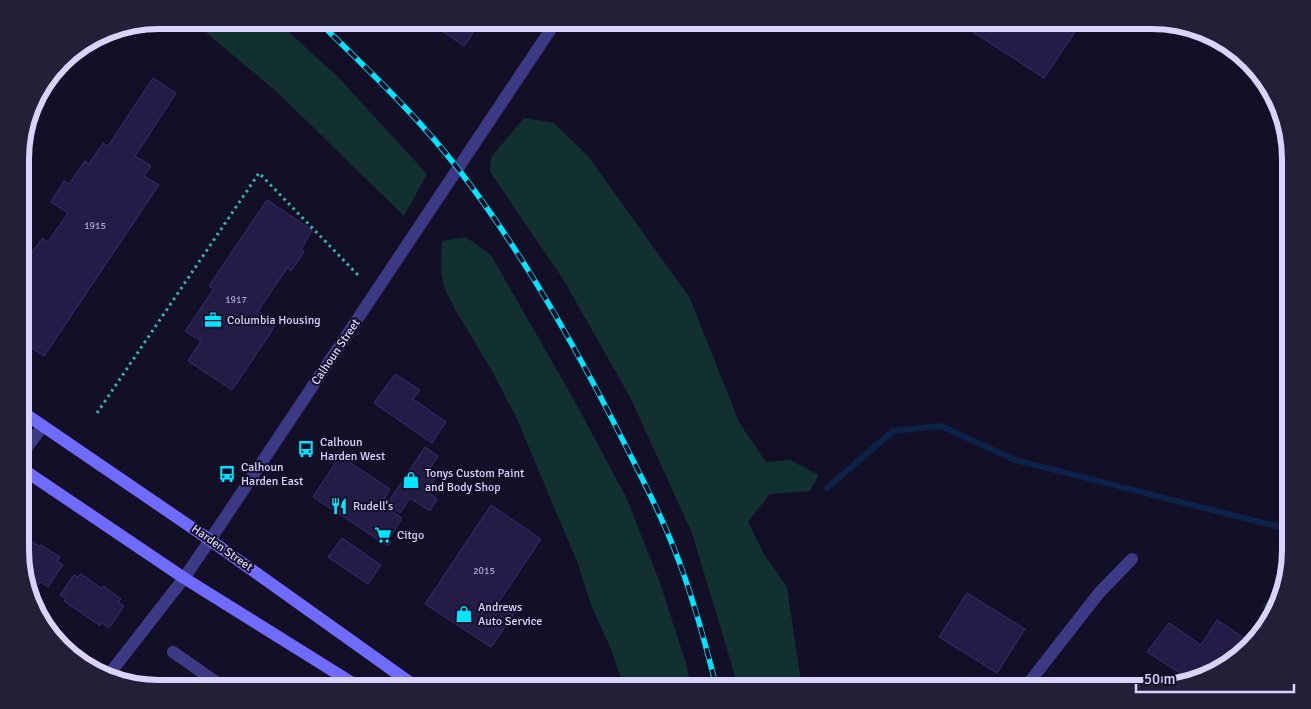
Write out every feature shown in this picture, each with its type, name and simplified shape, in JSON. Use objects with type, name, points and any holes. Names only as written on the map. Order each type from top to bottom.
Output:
[{"type":"main road","name":"Harden Street","points":[[29,416],[210,540],[407,680]]},
{"type":"main road","points":[[29,473],[184,578],[348,680]]},
{"type":"street","name":"Calhoun Street","points":[[112,671],[184,578],[551,29]]},
{"type":"street","points":[[29,445],[43,426]]},
{"type":"street","points":[[1031,680],[1099,593],[1132,559]]},
{"type":"street","points":[[173,652],[213,680]]},
{"type":"path","points":[[97,413],[259,173],[358,274]]},
{"type":"green space","points":[[202,29],[286,29],[338,77],[427,174],[404,216],[278,93]]},
{"type":"green space","points":[[524,118],[554,123],[588,156],[690,298],[739,422],[766,462],[790,460],[819,475],[810,491],[770,494],[748,522],[765,556],[787,587],[801,680],[736,680],[692,533],[630,397],[563,279],[490,172],[491,157]]},
{"type":"green space","points":[[466,237],[491,255],[574,400],[626,497],[659,580],[687,666],[689,680],[622,680],[610,647],[591,605],[578,564],[517,419],[444,287],[441,272],[442,241]]},
{"type":"green space","points":[[1276,588],[1267,611],[1262,608]]},
{"type":"building","points":[[439,29],[476,29],[464,46]]},
{"type":"building","points":[[968,29],[1077,29],[1044,78]]},
{"type":"building","points":[[153,78],[176,93],[135,156],[151,166],[144,176],[159,185],[44,356],[29,346],[29,257],[42,238],[48,242],[68,213],[51,202],[64,181],[69,184],[85,161],[89,164],[103,143],[108,146]]},
{"type":"building","points":[[267,200],[312,230],[301,250],[304,252],[291,271],[287,268],[258,311],[277,323],[232,390],[188,361],[201,341],[185,331],[214,289],[209,286]]},
{"type":"building","points":[[395,374],[420,390],[413,399],[446,422],[432,443],[374,403]]},
{"type":"building","points":[[425,447],[438,456],[428,471],[437,476],[429,487],[433,489],[430,494],[437,499],[430,511],[410,498],[400,513],[387,504]]},
{"type":"building","points":[[340,456],[390,489],[381,504],[402,518],[388,540],[391,542],[388,546],[313,497]]},
{"type":"building","points":[[491,505],[541,539],[498,603],[514,614],[491,647],[425,604]]},
{"type":"building","points":[[342,538],[381,565],[368,584],[328,557]]},
{"type":"building","points":[[29,539],[60,557],[57,561],[63,565],[48,587],[41,582],[38,585],[32,581]]},
{"type":"building","points":[[81,574],[121,599],[118,602],[124,606],[109,628],[102,623],[100,626],[64,601],[66,599],[60,595],[74,575],[78,577]]},
{"type":"building","points":[[967,593],[1025,629],[997,673],[939,637]]},
{"type":"building","points":[[1217,620],[1246,640],[1238,648],[1210,667],[1177,678],[1180,673],[1147,652],[1169,623],[1201,645]]},
{"type":"waterway","points":[[827,488],[893,431],[941,426],[1015,460],[1282,528]]},
{"type":"railway","points":[[326,29],[391,92],[443,150],[501,228],[539,288],[609,413],[664,525],[691,596],[715,680]]},
{"type":"place","name":"Columbia Housing","points":[[213,320]]},
{"type":"place","name":"Calhoun Harden West","points":[[306,449]]},
{"type":"place","name":"Calhoun Harden East","points":[[227,474]]},
{"type":"place","name":"Tonys Custom Paint and Body Shop","points":[[411,480]]},
{"type":"place","name":"Rudell's","points":[[339,506]]},
{"type":"place","name":"Citgo","points":[[383,535]]},
{"type":"place","name":"Andrews Auto Service","points":[[464,614]]}]
